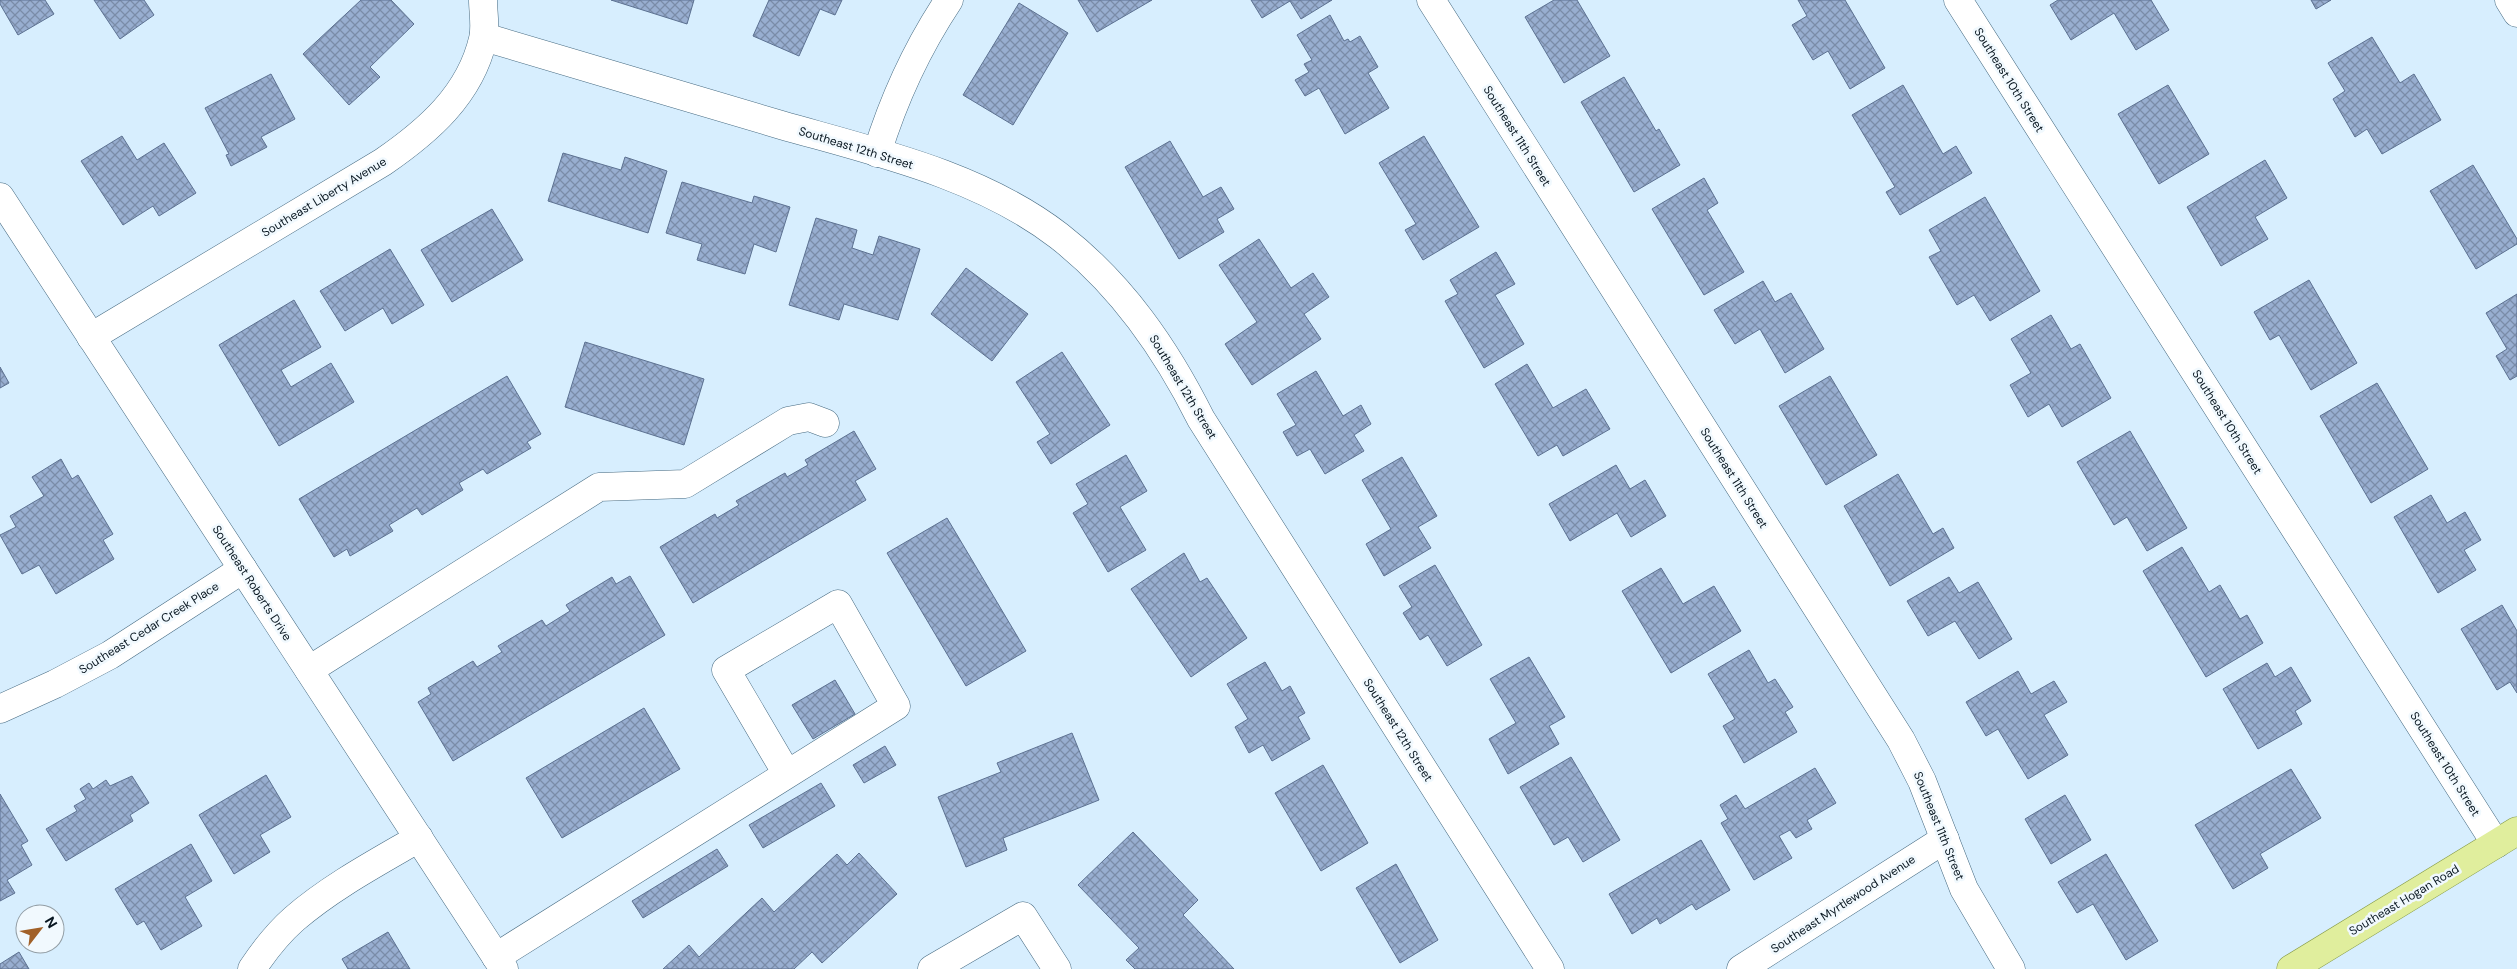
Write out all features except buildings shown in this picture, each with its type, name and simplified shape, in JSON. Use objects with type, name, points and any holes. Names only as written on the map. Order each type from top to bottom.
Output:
[{"type":"main road","name":"Southeast Hogan Road","points":[[2291,969],[2506,838]]},
{"type":"street","name":"Southeast Liberty Avenue","points":[[91,337],[383,162],[419,137],[450,106],[470,76],[484,38],[483,0]]},
{"type":"street","points":[[877,153],[891,109],[909,68],[930,28],[949,0]]},
{"type":"street","name":"Southeast 11th Street","points":[[1431,0],[1901,740],[1922,781],[1964,889],[2011,969]]},
{"type":"street","name":"Southeast 10th Street","points":[[1958,0],[2506,838]]},
{"type":"street","points":[[2509,0],[2517,12]]},
{"type":"street","name":"Southeast 12th Street","points":[[484,38],[877,153],[983,190],[1022,211],[1060,237],[1094,267],[1126,300],[1154,336],[1178,374],[1201,419],[1550,969]]},
{"type":"street","name":"Southeast Roberts Drive","points":[[0,198],[500,963]]},
{"type":"street","points":[[310,670],[599,487],[685,484],[788,421],[809,417],[825,423]]},
{"type":"street","name":"Southeast Cedar Creek Place","points":[[0,709],[55,684],[110,655],[243,569]]},
{"type":"street","points":[[500,963],[787,774],[896,706],[838,604],[726,670],[787,774]]},
{"type":"street","points":[[252,969],[270,943],[294,919],[357,874],[419,838]]},
{"type":"street","name":"Southeast Myrtlewood Avenue","points":[[1740,969],[1944,839]]},
{"type":"street","points":[[932,969],[1023,916],[1057,969]]}]
